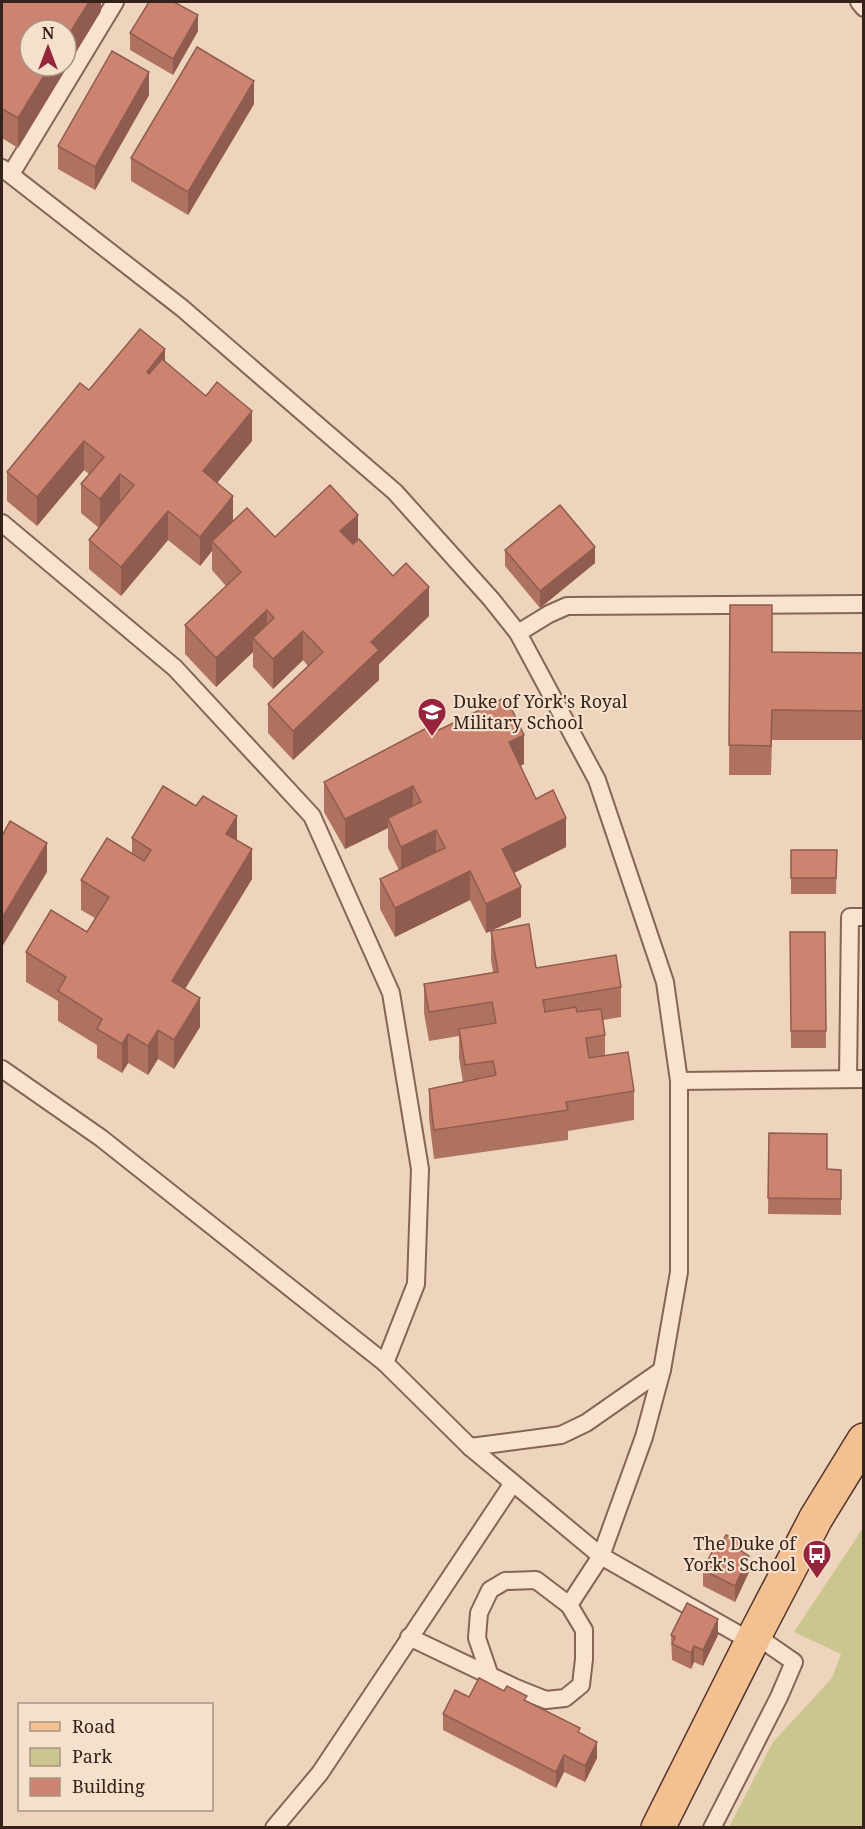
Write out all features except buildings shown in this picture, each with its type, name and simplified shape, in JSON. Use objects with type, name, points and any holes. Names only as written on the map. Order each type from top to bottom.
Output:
[{"type":"main road","points":[[658,1827],[816,1518],[864,1440]]},
{"type":"lane","points":[[115,2],[6,171],[182,308],[395,492],[491,599],[518,633],[597,780],[665,982],[678,1081],[679,1272],[662,1370],[644,1437],[601,1556],[569,1605]]},
{"type":"lane","points":[[859,2],[864,8]]},
{"type":"lane","points":[[2,523],[175,668],[312,816],[391,993],[420,1169],[416,1284],[385,1363]]},
{"type":"lane","points":[[518,633],[567,606],[864,604]]},
{"type":"lane","points":[[678,1081],[856,1079],[850,917],[864,917]]},
{"type":"lane","points":[[2,1069],[101,1138],[385,1363],[470,1447],[601,1556],[794,1662],[779,1697],[712,1827]]},
{"type":"lane","points":[[470,1447],[561,1436],[586,1423],[662,1370]]},
{"type":"lane","points":[[274,1827],[320,1773],[513,1483]]},
{"type":"lane","points":[[409,1637],[490,1676],[546,1700],[565,1698],[581,1685],[584,1630],[569,1605],[536,1580],[505,1581],[490,1590],[479,1613],[477,1638],[490,1676]]},
{"type":"green space","points":[[863,1528],[863,1827],[729,1827],[773,1742],[832,1678],[841,1654],[794,1632]]},
{"type":"place","name":"Duke of York's Royal Military School","points":[[432,738]]},
{"type":"place","name":"The Duke of York's School","points":[[817,1580]]}]
